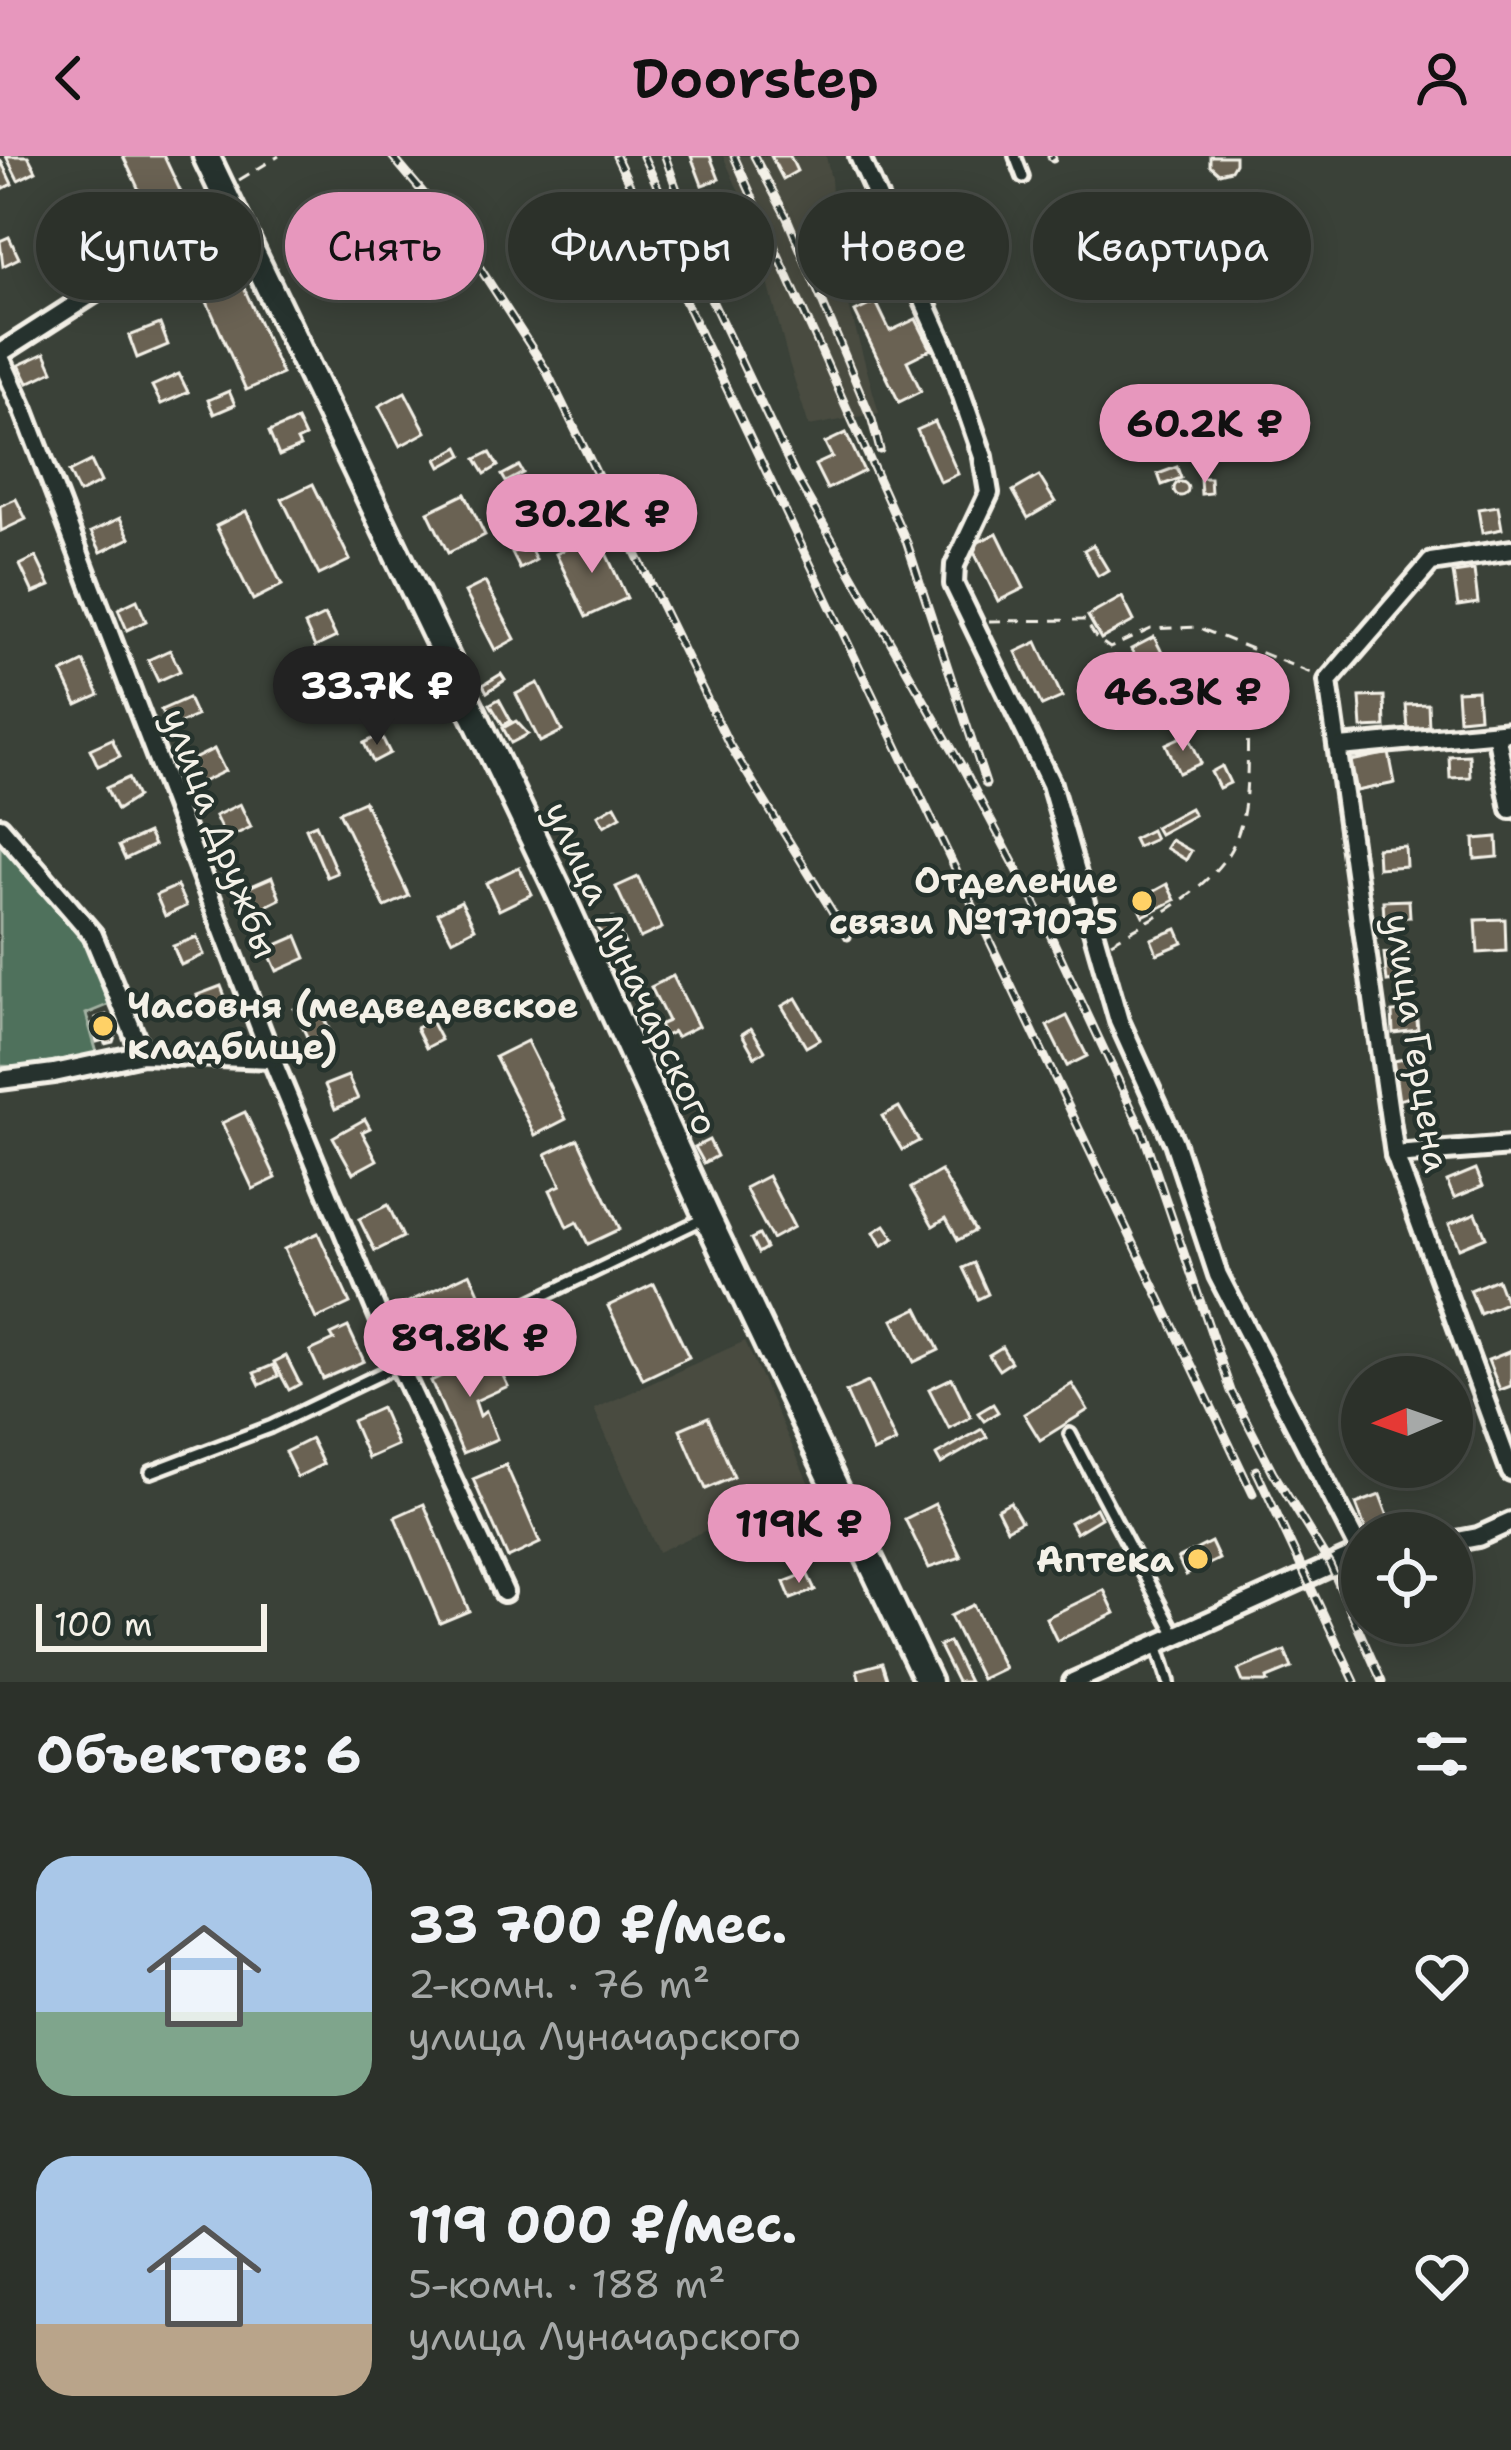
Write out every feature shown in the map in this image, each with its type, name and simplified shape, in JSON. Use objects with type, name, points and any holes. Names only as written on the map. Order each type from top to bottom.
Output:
[{"type":"street","name":"улица Луначарского","points":[[206,156],[222,190]]},
{"type":"street","points":[[860,156],[946,350],[983,458],[988,493],[955,566],[954,584],[1051,784],[1119,1021],[1174,1142],[1218,1275],[1341,1513]]},
{"type":"street","name":"улица Луначарского","points":[[261,271],[560,894],[928,1682]]},
{"type":"street","points":[[0,355],[84,300]]},
{"type":"street","name":"улица Дружбы","points":[[0,355],[272,1059],[400,1367],[505,1592]]},
{"type":"street","points":[[1328,681],[1431,562],[1511,550]]},
{"type":"street","name":"улица Герцена","points":[[1328,681],[1396,1155],[1511,1472]]},
{"type":"street","points":[[1340,747],[1503,732],[1511,809]]},
{"type":"street","points":[[0,827],[93,935],[142,1054]]},
{"type":"street","points":[[0,1080],[142,1054],[272,1059]]},
{"type":"street","points":[[1396,1155],[1511,1146]]},
{"type":"street","points":[[1473,1538],[1511,1522]]},
{"type":"street","points":[[1073,1682],[1341,1561]]},
{"type":"lane","points":[[1015,156],[1023,177]]},
{"type":"lane","points":[[151,1472],[233,1442],[400,1367],[707,1217]]},
{"type":"lane","points":[[1070,1434],[1176,1635]]},
{"type":"lane","points":[[1156,1644],[1169,1682]]},
{"type":"path","points":[[222,190],[279,156]]},
{"type":"path","points":[[969,621],[1085,620],[1096,639],[1110,648],[1151,629],[1198,627],[1328,681]]},
{"type":"path","points":[[1098,950],[1191,896],[1233,845],[1249,792],[1250,688],[1256,666],[1269,654]]},
{"type":"shaded area","points":[[723,156],[826,156],[832,192],[798,192],[798,300],[847,300],[879,413],[809,426],[773,300],[774,192],[739,192]]},
{"type":"shaded area","points":[[745,1341],[809,1484],[658,1552],[594,1409]]},
{"type":"green space","points":[[0,835],[21,856],[56,908],[88,940],[113,1003],[86,1014],[97,1053],[23,1067],[0,1066]]},
{"type":"building","points":[[6,156],[28,156],[36,171],[18,180]]},
{"type":"building","points":[[123,156],[164,156],[181,192],[140,192]]},
{"type":"building","points":[[691,156],[710,156],[719,179],[702,185]]},
{"type":"building","points":[[771,156],[790,156],[797,171],[783,179]]},
{"type":"building","points":[[1210,156],[1235,156],[1235,163],[1231,170],[1219,173],[1210,165]]},
{"type":"building","points":[[0,162],[12,184],[0,190]]},
{"type":"building","points":[[9,237],[19,258],[3,266],[0,241]]},
{"type":"building","points":[[206,300],[249,300],[282,374],[246,390]]},
{"type":"building","points":[[876,302],[890,331],[916,319],[931,349],[907,361],[921,391],[899,402],[855,312]]},
{"type":"building","points":[[160,324],[168,345],[137,358],[129,336]]},
{"type":"building","points":[[45,353],[53,371],[28,383],[19,365]]},
{"type":"building","points":[[179,374],[188,392],[161,404],[152,386]]},
{"type":"building","points":[[229,391],[235,405],[214,414],[208,400]]},
{"type":"building","points":[[405,392],[426,432],[400,446],[379,406]]},
{"type":"building","points":[[1186,401],[1189,411],[1170,417],[1166,407]]},
{"type":"building","points":[[1125,405],[1131,414],[1117,423],[1111,414]]},
{"type":"building","points":[[297,420],[305,437],[297,441],[300,447],[279,456],[269,432]]},
{"type":"building","points":[[935,422],[958,474],[940,482],[917,430]]},
{"type":"building","points":[[846,433],[864,471],[827,489],[815,465],[832,457],[825,443]]},
{"type":"building","points":[[459,447],[463,455],[441,467],[437,459]]},
{"type":"building","points":[[490,452],[498,466],[485,474],[476,459]]},
{"type":"building","points":[[91,461],[101,482],[79,493],[69,472]]},
{"type":"building","points":[[519,466],[523,473],[506,482],[502,475]]},
{"type":"building","points":[[1177,467],[1181,478],[1162,485],[1158,474]]},
{"type":"building","points":[[1039,476],[1055,502],[1028,518],[1013,491]]},
{"type":"building","points":[[1200,478],[1210,478],[1211,493],[1201,494]]},
{"type":"building","points":[[1181,482],[1188,489],[1181,496],[1174,489]]},
{"type":"building","points":[[313,484],[350,560],[319,575],[282,499]]},
{"type":"building","points":[[465,494],[485,535],[448,553],[428,512]]},
{"type":"building","points":[[16,499],[26,519],[1,531],[0,506]]},
{"type":"building","points":[[1498,506],[1502,529],[1482,533],[1478,509]]},
{"type":"building","points":[[246,511],[282,585],[253,600],[216,526]]},
{"type":"building","points":[[120,518],[130,538],[101,552],[91,532]]},
{"type":"building","points":[[997,533],[1024,588],[998,601],[971,546]]},
{"type":"building","points":[[597,534],[627,598],[586,617],[556,554]]},
{"type":"building","points":[[528,544],[536,560],[520,569],[512,553]]},
{"type":"building","points":[[1093,545],[1108,570],[1098,576],[1084,550]]},
{"type":"building","points":[[36,557],[50,586],[33,593],[20,565]]},
{"type":"building","points":[[1474,570],[1478,603],[1458,606],[1453,573]]},
{"type":"building","points":[[485,582],[515,639],[495,650],[465,592]]},
{"type":"building","points":[[1122,597],[1134,621],[1101,639],[1088,616]]},
{"type":"building","points":[[137,600],[146,621],[127,630],[118,609]]},
{"type":"building","points":[[325,615],[336,637],[315,647],[305,625]]},
{"type":"building","points":[[1154,637],[1168,664],[1179,658],[1194,687],[1163,704],[1169,715],[1151,725],[1123,674],[1140,665],[1131,649]]},
{"type":"building","points":[[1037,642],[1062,697],[1042,706],[1016,652]]},
{"type":"building","points":[[170,650],[180,671],[158,681],[148,660]]},
{"type":"building","points":[[336,652],[348,673],[329,685],[319,667]]},
{"type":"building","points":[[84,662],[99,695],[77,705],[62,673]]},
{"type":"building","points":[[501,674],[505,680],[487,692],[483,685]]},
{"type":"building","points":[[538,683],[562,731],[540,742],[516,694]]},
{"type":"building","points":[[1477,690],[1479,717],[1459,719],[1457,691]]},
{"type":"building","points":[[1384,696],[1385,727],[1362,728],[1360,697]]},
{"type":"building","points":[[188,698],[196,716],[169,728],[161,710]]},
{"type":"building","points":[[499,699],[511,721],[503,725],[490,704]]},
{"type":"building","points":[[1428,704],[1429,728],[1408,729],[1406,705]]},
{"type":"building","points":[[516,721],[528,734],[511,743],[503,728]]},
{"type":"building","points":[[1188,734],[1201,763],[1179,773],[1166,744]]},
{"type":"building","points":[[381,735],[390,753],[373,762],[364,743]]},
{"type":"building","points":[[112,739],[120,756],[98,766],[90,749]]},
{"type":"building","points":[[214,749],[225,771],[200,783],[190,761]]},
{"type":"building","points":[[1389,753],[1395,783],[1357,791],[1351,761]]},
{"type":"building","points":[[1469,755],[1470,777],[1450,778],[1449,756]]},
{"type":"building","points":[[1222,766],[1230,783],[1219,788],[1211,772]]},
{"type":"building","points":[[128,778],[137,797],[117,810],[106,788]]},
{"type":"building","points":[[364,801],[409,896],[385,907],[339,812]]},
{"type":"building","points":[[240,804],[251,827],[226,839],[215,816]]},
{"type":"building","points":[[615,805],[621,816],[604,826],[598,815]]},
{"type":"building","points":[[1190,808],[1194,815],[1159,834],[1155,827]]},
{"type":"building","points":[[316,824],[337,873],[327,877],[306,828]]},
{"type":"building","points":[[1151,830],[1155,839],[1137,847],[1133,839]]},
{"type":"building","points":[[148,833],[154,845],[125,859],[119,846]]},
{"type":"building","points":[[1497,837],[1498,857],[1475,859],[1474,839]]},
{"type":"building","points":[[1171,840],[1191,851],[1186,860],[1166,848]]},
{"type":"building","points":[[1405,846],[1406,866],[1378,868],[1377,848]]},
{"type":"building","points":[[519,867],[532,894],[499,910],[486,883]]},
{"type":"building","points":[[272,877],[280,899],[258,910],[249,887]]},
{"type":"building","points":[[638,877],[662,928],[640,938],[616,887]]},
{"type":"building","points":[[1167,884],[1175,900],[1143,916],[1136,901]]},
{"type":"building","points":[[177,886],[186,906],[165,916],[156,895]]},
{"type":"building","points":[[1409,900],[1410,917],[1384,918],[1383,901]]},
{"type":"building","points":[[461,901],[475,928],[452,940],[438,913]]},
{"type":"building","points":[[613,918],[625,944],[610,951],[597,925]]},
{"type":"building","points":[[1505,919],[1506,951],[1478,953],[1476,920]]},
{"type":"building","points":[[1177,929],[1183,943],[1157,954],[1151,939]]},
{"type":"building","points":[[297,936],[306,958],[277,971],[267,949]]},
{"type":"building","points":[[197,937],[204,955],[181,965],[173,946]]},
{"type":"building","points":[[1408,950],[1412,979],[1387,982],[1384,953]]},
{"type":"building","points":[[673,976],[698,1026],[676,1037],[673,1032],[665,1036],[659,1025],[668,1021],[651,987]]},
{"type":"building","points":[[221,986],[228,1004],[204,1013],[197,995]]},
{"type":"building","points":[[796,998],[820,1039],[806,1047],[782,1006]]},
{"type":"building","points":[[314,999],[330,1031],[309,1041],[294,1009]]},
{"type":"building","points":[[1416,1010],[1418,1030],[1393,1033],[1392,1012]]},
{"type":"building","points":[[106,1015],[115,1036],[105,1044],[104,1040],[97,1042],[92,1024]]},
{"type":"building","points":[[1067,1016],[1087,1056],[1067,1066],[1047,1026]]},
{"type":"building","points":[[431,1021],[441,1040],[426,1048],[416,1028]]},
{"type":"building","points":[[751,1028],[765,1051],[755,1057],[742,1034]]},
{"type":"building","points":[[527,1041],[566,1119],[535,1135],[495,1057]]},
{"type":"building","points":[[1414,1057],[1422,1094],[1398,1100],[1389,1062]]},
{"type":"building","points":[[348,1076],[358,1099],[335,1109],[325,1085]]},
{"type":"building","points":[[899,1107],[919,1141],[902,1150],[882,1116]]},
{"type":"building","points":[[245,1112],[276,1178],[253,1189],[222,1123]]},
{"type":"building","points":[[365,1119],[370,1128],[362,1132],[377,1160],[353,1173],[333,1137]]},
{"type":"building","points":[[578,1139],[620,1229],[588,1244],[577,1222],[567,1227],[550,1190],[561,1185],[546,1154]]},
{"type":"building","points":[[709,1140],[717,1156],[704,1163],[695,1147]]},
{"type":"building","points":[[1476,1169],[1483,1186],[1454,1198],[1447,1181]]},
{"type":"building","points":[[941,1171],[975,1231],[958,1240],[946,1218],[933,1226],[911,1188]]},
{"type":"building","points":[[768,1176],[794,1227],[772,1239],[745,1188]]},
{"type":"building","points":[[388,1205],[403,1237],[375,1251],[359,1219]]},
{"type":"building","points":[[1476,1213],[1486,1237],[1459,1248],[1449,1224]]},
{"type":"building","points":[[885,1225],[894,1238],[882,1246],[874,1232]]},
{"type":"building","points":[[318,1233],[350,1303],[316,1319],[284,1249]]},
{"type":"building","points":[[759,1235],[766,1248],[758,1253],[751,1239]]},
{"type":"building","points":[[974,1263],[988,1294],[978,1299],[963,1268]]},
{"type":"building","points":[[470,1273],[484,1304],[413,1338],[398,1307]]},
{"type":"building","points":[[1497,1279],[1506,1303],[1480,1314],[1470,1290]]},
{"type":"building","points":[[654,1284],[689,1357],[643,1379],[608,1306]]},
{"type":"building","points":[[918,1308],[939,1350],[914,1362],[893,1320]]},
{"type":"building","points":[[348,1327],[364,1361],[323,1379],[310,1351]]},
{"type":"building","points":[[1002,1347],[1011,1362],[999,1370],[989,1355]]},
{"type":"building","points":[[1511,1351],[1511,1386],[1500,1390],[1488,1360]]},
{"type":"building","points":[[492,1353],[508,1386],[475,1401],[480,1416],[486,1411],[497,1439],[463,1453],[431,1381]]},
{"type":"building","points":[[286,1356],[300,1384],[289,1390],[274,1362]]},
{"type":"building","points":[[273,1365],[278,1376],[260,1385],[254,1373]]},
{"type":"building","points":[[952,1378],[971,1417],[949,1428],[929,1389]]},
{"type":"building","points":[[868,1382],[896,1442],[873,1452],[846,1392]]},
{"type":"building","points":[[1072,1384],[1088,1410],[1040,1440],[1024,1414]]},
{"type":"building","points":[[993,1404],[998,1412],[984,1421],[978,1413]]},
{"type":"building","points":[[381,1408],[397,1445],[368,1458],[352,1421]]},
{"type":"building","points":[[708,1417],[734,1477],[706,1489],[680,1429]]},
{"type":"building","points":[[982,1429],[987,1437],[941,1464],[936,1455]]},
{"type":"building","points":[[311,1439],[323,1464],[297,1477],[285,1452]]},
{"type":"building","points":[[506,1465],[540,1543],[508,1558],[473,1479]]},
{"type":"building","points":[[1380,1495],[1386,1512],[1359,1512],[1356,1504]]},
{"type":"building","points":[[1010,1502],[1021,1521],[1007,1529],[997,1509]]},
{"type":"building","points":[[424,1504],[469,1611],[440,1623],[395,1517]]},
{"type":"building","points":[[935,1504],[961,1557],[929,1568],[905,1519]]},
{"type":"building","points":[[1096,1508],[1101,1518],[1076,1533],[1070,1522]]},
{"type":"building","name":"Аптека","points":[[1211,1542],[1219,1559],[1186,1575],[1178,1559]]},
{"type":"building","points":[[807,1573],[815,1590],[791,1599],[784,1582]]},
{"type":"building","points":[[1104,1590],[1115,1613],[1057,1641],[1046,1618]]},
{"type":"building","points":[[973,1605],[1004,1668],[981,1679],[950,1616]]},
{"type":"building","points":[[949,1642],[969,1682],[957,1682],[939,1646]]},
{"type":"building","points":[[1285,1651],[1292,1668],[1267,1678],[1268,1682],[1243,1682],[1238,1670]]},
{"type":"building","points":[[882,1663],[888,1682],[860,1682],[857,1670]]},
{"type":"railway","points":[[392,156],[458,234],[546,370],[729,744],[848,937]]},
{"type":"railway","points":[[616,156],[1253,1494]]},
{"type":"railway","points":[[643,156],[795,475],[1041,915],[1143,1133],[1231,1391],[1330,1565],[1382,1682]]},
{"type":"railway","points":[[665,156],[678,192]]},
{"type":"railway","points":[[734,156],[907,543],[986,784]]},
{"type":"railway","points":[[754,156],[787,218],[872,420],[880,450]]},
{"type":"railway","points":[[1256,1470],[1355,1682]]},
{"type":"place","name":"Отделение связи №171075","points":[[1142,901]]},
{"type":"place","name":"Часовня (медведевское кладбище)","points":[[103,1026]]},
{"type":"place","name":"Аптека","points":[[1198,1559]]}]
